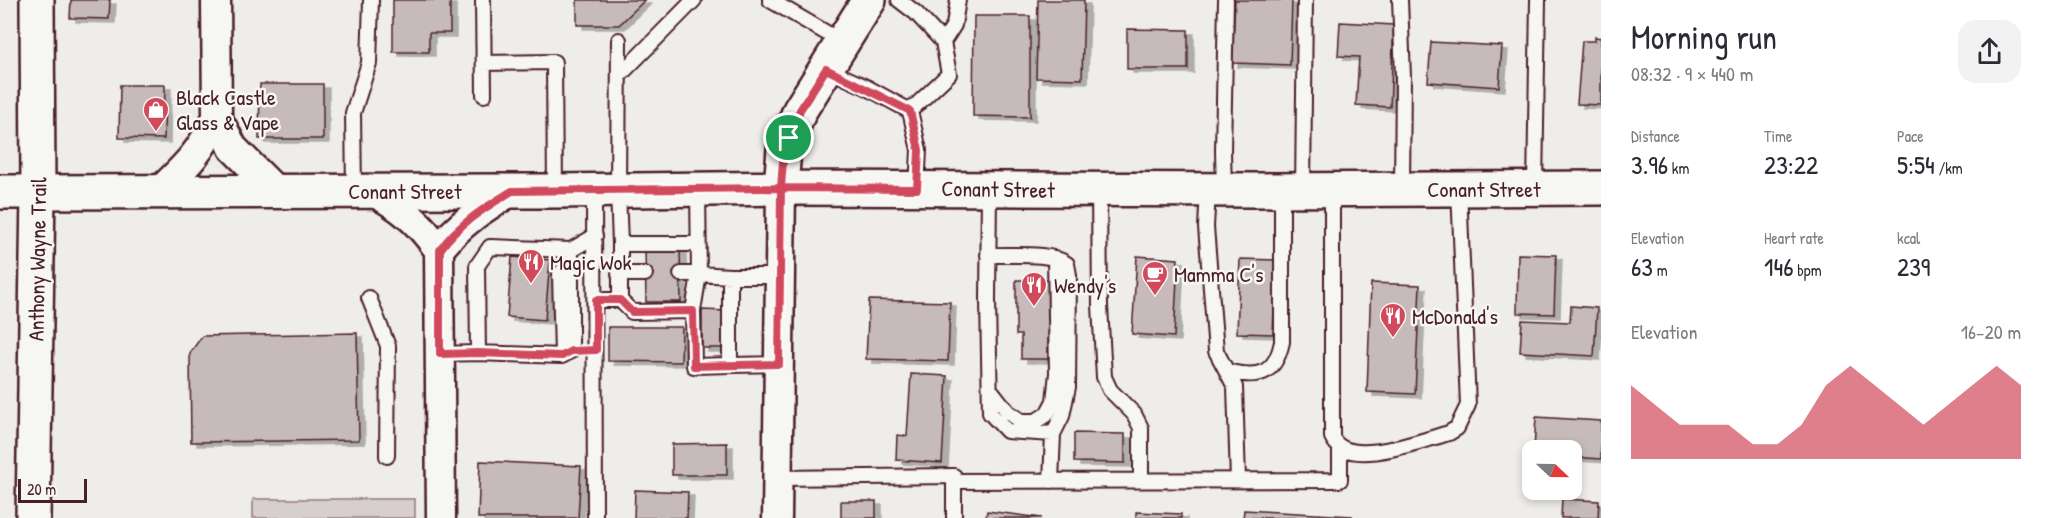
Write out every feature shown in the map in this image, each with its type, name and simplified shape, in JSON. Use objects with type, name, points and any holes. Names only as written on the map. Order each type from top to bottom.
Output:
[{"type":"main road","name":"Anthony Wayne Trail","points":[[33,518],[38,192],[37,0]]},
{"type":"main road","points":[[781,188],[784,148],[800,110],[869,0]]},
{"type":"main road","name":"Conant Street","points":[[0,192],[555,191],[781,188],[1099,190],[1601,188]]},
{"type":"street","points":[[216,0],[217,117],[233,148],[276,191]]},
{"type":"street","points":[[160,191],[196,155],[217,117]]},
{"type":"street","points":[[777,518],[781,188]]},
{"type":"street","points":[[362,191],[398,205],[419,222],[440,250]]},
{"type":"street","points":[[441,518],[440,250],[450,236],[466,222],[512,191]]},
{"type":"lane","points":[[362,191],[353,113],[369,63],[371,0]]},
{"type":"lane","points":[[483,0],[484,95]]},
{"type":"lane","points":[[619,76],[694,0]]},
{"type":"lane","points":[[770,0],[834,55],[910,111],[919,150],[917,189]]},
{"type":"lane","points":[[898,0],[916,13],[943,42],[949,74],[910,111]]},
{"type":"lane","points":[[943,42],[954,24],[958,0]]},
{"type":"lane","points":[[1226,0],[1223,151],[1206,227],[1216,351],[1235,387],[1238,480]]},
{"type":"lane","points":[[1305,0],[1306,190],[1332,437],[1340,448],[1364,453],[1388,450],[1449,433],[1457,428],[1462,420],[1468,405],[1468,386],[1460,189]]},
{"type":"lane","points":[[1400,0],[1403,77],[1402,189]]},
{"type":"lane","points":[[1535,188],[1538,0]]},
{"type":"lane","points":[[595,518],[595,237],[606,190],[619,76],[619,40]]},
{"type":"lane","points":[[484,63],[554,62],[555,191]]},
{"type":"lane","points":[[698,189],[699,274],[693,311],[694,366],[779,364]]},
{"type":"lane","points":[[989,189],[990,413],[1007,431],[1053,434]]},
{"type":"lane","points":[[606,190],[620,244],[620,300],[632,312],[693,311]]},
{"type":"lane","points":[[1099,190],[1100,306],[1104,377],[1110,390],[1134,414],[1141,428],[1141,480]]},
{"type":"lane","points":[[1227,371],[1241,374],[1265,372],[1278,360],[1306,190]]},
{"type":"lane","points":[[566,354],[560,274],[571,255],[595,237]]},
{"type":"lane","points":[[620,244],[698,244]]},
{"type":"lane","points":[[478,353],[477,266],[490,247],[571,255]]},
{"type":"lane","points":[[988,255],[1055,258],[1067,264],[1069,275],[1068,387],[1062,416],[1053,434],[1051,481]]},
{"type":"lane","points":[[990,389],[1008,412],[1021,421],[1036,421],[1047,414],[1054,401],[1057,373],[1055,258]]},
{"type":"lane","points":[[619,274],[645,274]]},
{"type":"lane","points":[[681,274],[780,276]]},
{"type":"lane","points":[[730,276],[730,365]]},
{"type":"lane","points":[[369,298],[388,346],[387,456]]},
{"type":"lane","points":[[596,300],[620,300]]},
{"type":"lane","points":[[440,354],[566,354],[596,350]]},
{"type":"lane","points":[[954,481],[1340,480],[1340,448]]},
{"type":"lane","points":[[777,478],[954,476],[954,518]]},
{"type":"shaded area","points":[[253,499],[415,499],[415,518],[253,518]]},
{"type":"building","points":[[71,0],[110,0],[109,19],[70,18]]},
{"type":"building","points":[[393,0],[450,0],[450,33],[429,33],[429,52],[393,52]]},
{"type":"building","points":[[577,0],[645,0],[619,25],[577,25]]},
{"type":"building","points":[[1038,0],[1084,0],[1082,79],[1036,78]]},
{"type":"building","points":[[1235,0],[1292,0],[1290,65],[1232,63]]},
{"type":"building","points":[[974,16],[1030,16],[1030,117],[973,116]]},
{"type":"building","points":[[1340,22],[1394,25],[1390,107],[1356,105],[1359,57],[1338,56]]},
{"type":"building","points":[[1127,29],[1188,30],[1188,69],[1127,69]]},
{"type":"building","points":[[1595,37],[1601,38],[1601,105],[1577,104],[1582,41],[1595,41]]},
{"type":"building","points":[[1431,42],[1502,46],[1499,87],[1428,82]]},
{"type":"building","points":[[260,84],[323,84],[323,139],[259,139]]},
{"type":"building","points":[[120,85],[165,85],[164,139],[119,138]]},
{"type":"building","points":[[680,248],[681,302],[646,302],[645,250]]},
{"type":"building","points":[[1518,254],[1556,255],[1554,314],[1517,313]]},
{"type":"building","name":"Mamma C's","points":[[1137,256],[1178,259],[1174,337],[1132,334]]},
{"type":"building","points":[[512,257],[550,260],[545,320],[507,317]]},
{"type":"building","points":[[1240,259],[1276,260],[1273,334],[1237,333]]},
{"type":"building","name":"Wendy's","points":[[1016,280],[1052,280],[1052,337],[1048,337],[1048,359],[1021,359],[1021,335],[1016,335]]},
{"type":"building","name":"McDonald's","points":[[1371,283],[1420,285],[1415,394],[1367,392]]},
{"type":"building","points":[[869,300],[950,302],[948,361],[866,359]]},
{"type":"building","points":[[1571,306],[1597,308],[1594,356],[1520,352],[1522,320],[1570,322]]},
{"type":"building","points":[[702,310],[726,311],[726,348],[702,348]]},
{"type":"building","points":[[608,327],[682,327],[681,362],[608,361]]},
{"type":"building","points":[[357,333],[359,440],[191,442],[190,353],[202,336]]},
{"type":"building","points":[[911,374],[947,376],[942,463],[896,460],[897,435],[907,436]]},
{"type":"building","points":[[1536,417],[1601,421],[1601,459],[1582,458],[1582,440],[1535,440]]},
{"type":"building","points":[[1074,433],[1125,434],[1125,463],[1074,462]]},
{"type":"building","points":[[727,443],[727,475],[672,475],[672,444]]},
{"type":"building","points":[[480,461],[581,466],[578,518],[478,518]]},
{"type":"building","points":[[635,490],[688,492],[687,518],[634,518]]},
{"type":"building","points":[[1562,500],[1599,501],[1598,518],[1561,518]]},
{"type":"building","points":[[841,501],[876,501],[876,518],[841,518]]},
{"type":"building","points":[[1244,510],[1352,516],[1351,518],[1243,518]]},
{"type":"building","points":[[987,511],[1042,518],[986,518]]},
{"type":"building","points":[[1136,512],[1181,514],[1181,518],[1136,518]]},
{"type":"place","name":"Black Castle Glass & Vape","points":[[156,133]]},
{"type":"place","name":"Magic Wok","points":[[531,285]]},
{"type":"place","name":"Mamma C's","points":[[1155,297]]},
{"type":"place","name":"Wendy's","points":[[1034,308]]},
{"type":"place","name":"McDonald's","points":[[1393,339]]},
{"type":"route","points":[[789,138],[784,148],[781,188],[512,191],[492,203],[450,236],[440,250],[440,354],[562,356],[571,351],[596,350],[596,300],[620,300],[632,312],[693,311],[694,366],[779,364],[781,188],[917,189],[919,150],[910,111],[826,69],[800,110],[789,138]]}]
